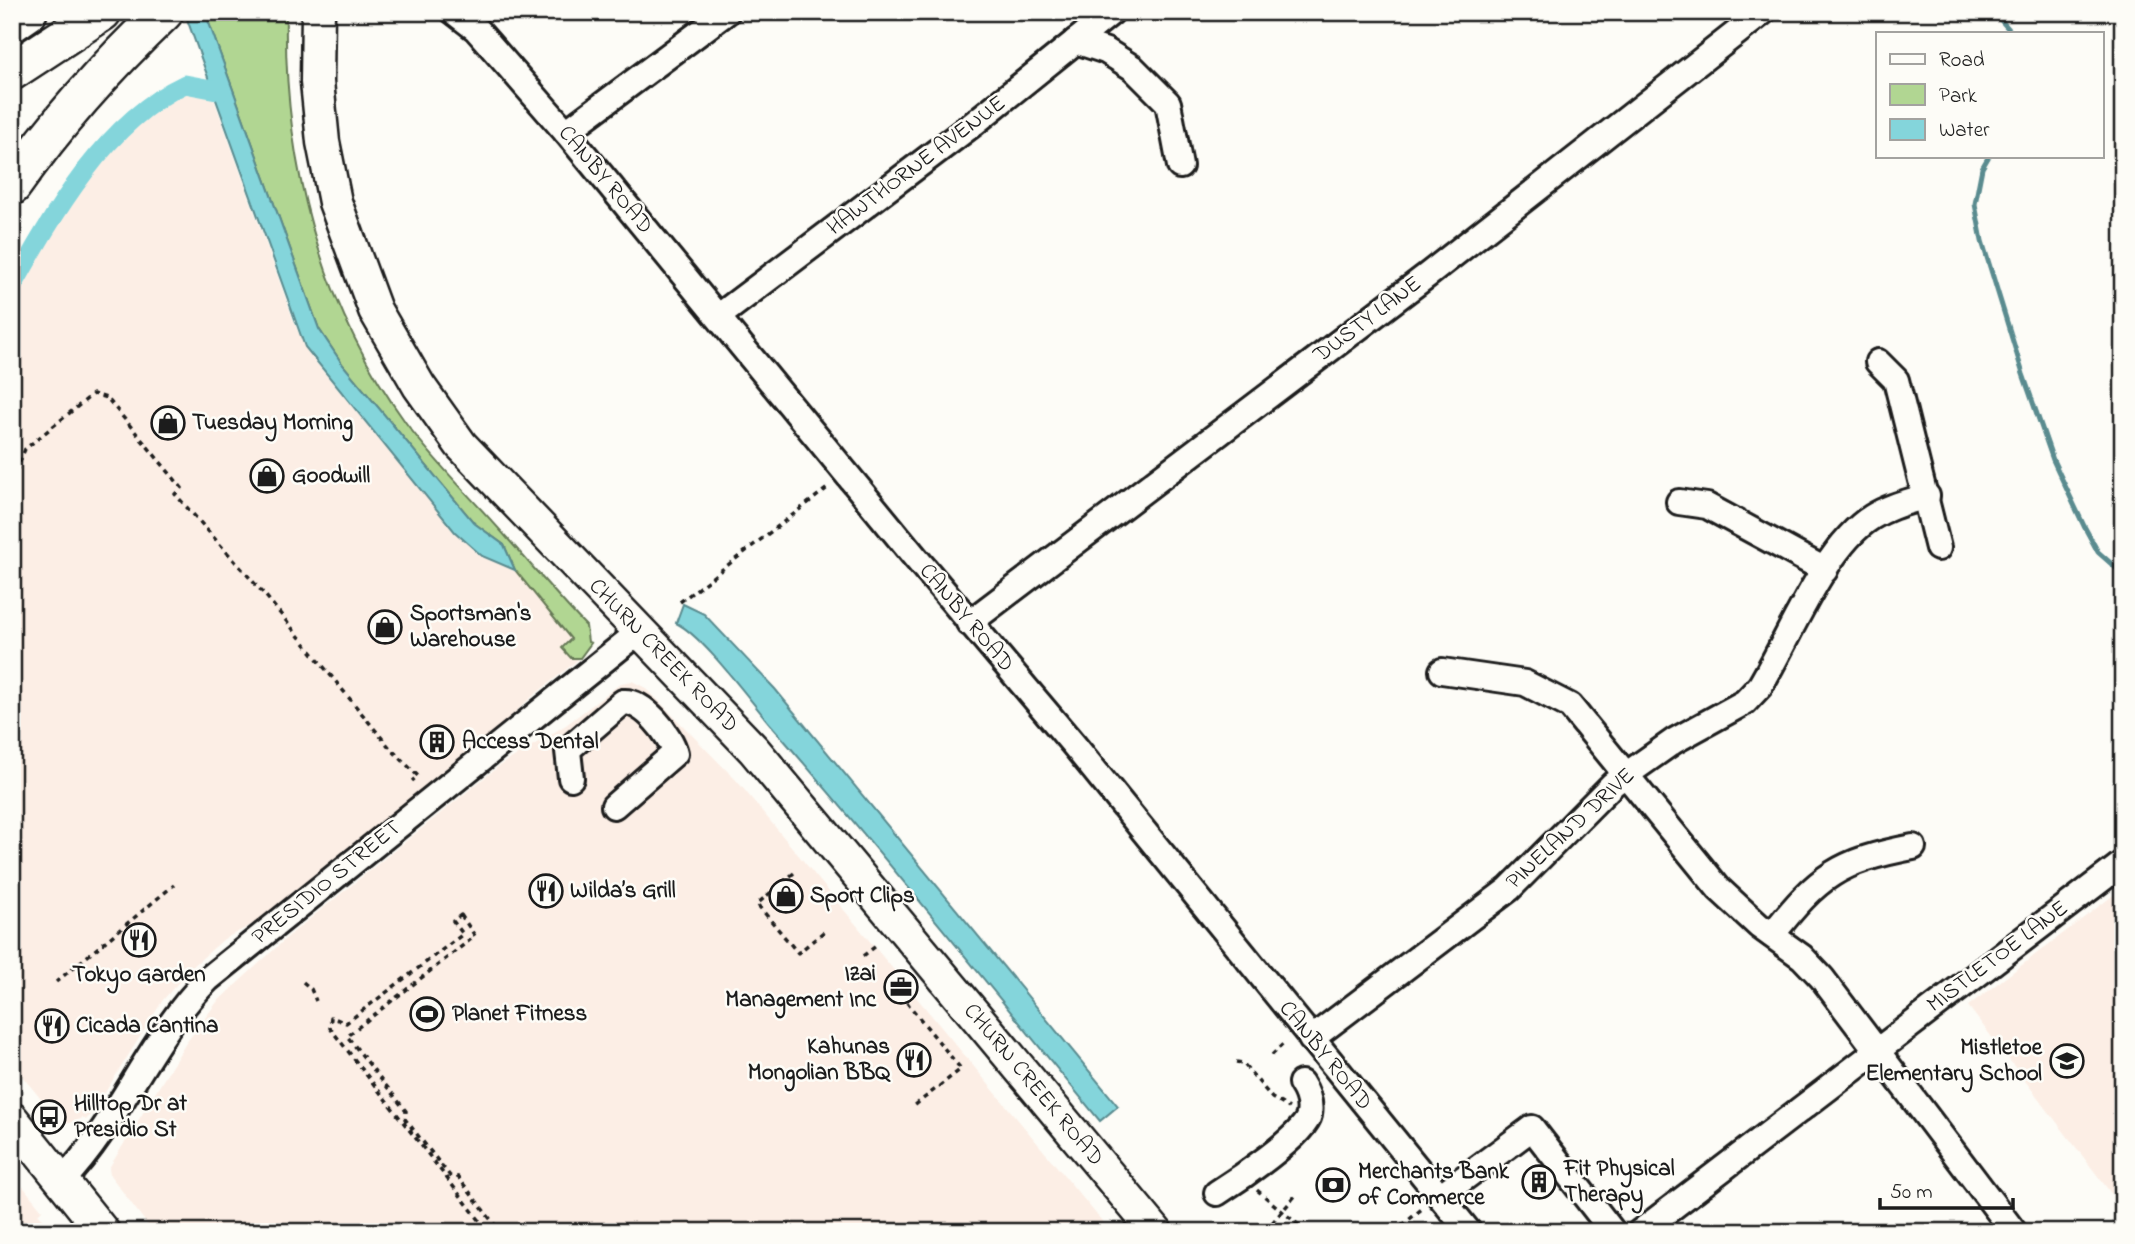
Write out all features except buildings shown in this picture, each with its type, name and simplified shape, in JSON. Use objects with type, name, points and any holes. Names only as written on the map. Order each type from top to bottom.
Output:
[{"type":"highway","points":[[12,23],[28,12]]},
{"type":"highway","points":[[12,71],[102,12]]},
{"type":"highway","points":[[12,186],[69,109],[164,12]]},
{"type":"main road","name":"CHURN CREEK ROAD","points":[[318,12],[317,82],[323,142],[335,202],[360,275],[387,334],[411,375],[461,445],[754,750],[1156,1232]]},
{"type":"main road","points":[[12,1119],[103,1232]]},
{"type":"street","name":"CANBY ROAD","points":[[454,12],[482,34],[566,132],[970,623],[1074,744],[1311,1039],[1432,1202],[1469,1232]]},
{"type":"street","points":[[566,132],[727,12]]},
{"type":"street","name":"HAWTHORNE AVENUE","points":[[719,316],[973,124],[1112,12]]},
{"type":"street","name":"DUSTY LANE","points":[[970,623],[1429,274],[1763,12]]},
{"type":"street","points":[[1076,41],[1106,51],[1133,68],[1168,103],[1180,166]]},
{"type":"street","points":[[1878,362],[1895,380],[1927,496],[1938,548]]},
{"type":"street","name":"PINELAND DRIVE","points":[[1311,1039],[1509,889],[1588,807],[1626,774],[1674,741],[1731,711],[1754,694],[1836,552],[1864,522],[1890,508],[1927,496]]},
{"type":"street","points":[[1679,502],[1707,506],[1825,570]]},
{"type":"street","name":"PRESIDIO STREET","points":[[63,1180],[100,1138],[183,1007],[208,979],[639,632]]},
{"type":"street","points":[[1443,671],[1514,680],[1560,699],[1580,718],[1719,889],[1812,967],[2012,1231]]},
{"type":"street","points":[[571,778],[568,751],[572,746],[623,702],[639,705],[663,731],[675,753],[614,806]]},
{"type":"street","points":[[1772,935],[1801,898],[1841,867],[1913,847]]},
{"type":"street","name":"MISTLETOE LANE","points":[[1640,1232],[2123,863]]},
{"type":"street","points":[[1217,1193],[1254,1170],[1306,1121],[1308,1102],[1301,1083]]},
{"type":"street","points":[[1432,1202],[1532,1128],[1613,1232]]},
{"type":"path","points":[[12,481],[25,449],[93,394],[107,398],[182,488],[175,494],[265,594],[390,748],[418,776],[412,781]]},
{"type":"path","points":[[680,602],[833,484]]},
{"type":"path","points":[[794,873],[757,904],[797,953],[826,930]]},
{"type":"path","points":[[56,982],[174,886]]},
{"type":"path","points":[[461,915],[475,936],[347,1036],[406,1111],[405,1119],[450,1176],[458,1177],[498,1229],[489,1230],[484,1226],[330,1028],[331,1017],[346,1023],[463,934],[453,921],[461,915]]},
{"type":"path","points":[[863,956],[876,946]]},
{"type":"path","points":[[303,982],[311,989],[316,1001]]},
{"type":"path","points":[[900,994],[961,1069],[914,1106]]},
{"type":"path","points":[[1272,1055],[1286,1041]]},
{"type":"path","points":[[1236,1062],[1243,1063],[1272,1098],[1293,1110]]},
{"type":"path","points":[[1248,1181],[1307,1232]]},
{"type":"path","points":[[1272,1223],[1296,1195]]},
{"type":"path","points":[[1394,1232],[1432,1202]]},
{"type":"shaded area","points":[[187,87],[211,91],[297,330],[313,359],[455,532],[482,556],[515,570],[584,655],[527,701],[478,749],[261,920],[224,939],[191,968],[163,1000],[86,1120],[83,1118],[70,1123],[60,1122],[12,1064],[12,296],[49,233],[92,172],[131,127],[173,93]]},
{"type":"shaded area","points":[[632,681],[646,688],[737,781],[1111,1232],[153,1232],[110,1175],[109,1168],[186,1043],[217,1002],[291,934],[499,766],[566,725],[621,683]]},
{"type":"shaded area","name":"Mistletoe Elementary School","points":[[2123,888],[2123,1209],[1968,1006]]},
{"type":"shaded area","points":[[12,1173],[42,1210],[38,1214],[52,1232],[12,1232]]},
{"type":"green space","points":[[205,12],[227,16],[232,12],[286,12],[291,121],[300,175],[312,228],[350,329],[376,377],[406,423],[443,468],[586,626],[588,642],[591,643],[580,658],[571,658],[562,648],[571,639],[515,570],[504,545],[474,523],[343,365],[319,329]]},
{"type":"water","points":[[195,12],[205,12],[319,329],[343,365],[474,523],[504,545],[515,570],[482,556],[455,532],[305,347],[187,19]]},
{"type":"water","points":[[683,604],[704,614],[775,689],[1118,1106],[1100,1121],[725,669],[699,641],[676,623]]},
{"type":"waterway","points":[[1994,12],[2011,32]]},
{"type":"waterway","points":[[12,288],[45,230],[84,172],[130,121],[157,100],[185,84],[222,91]]},
{"type":"waterway","points":[[1988,158],[1982,168],[1975,204],[1982,241],[2023,374],[2053,460],[2084,526],[2098,552],[2123,574]]},
{"type":"place","name":"Tuesday Morning","points":[[168,423]]},
{"type":"place","name":"Goodwill","points":[[267,476]]},
{"type":"place","name":"Sportsman's Warehouse","points":[[385,627]]},
{"type":"place","name":"Access Dental","points":[[437,742]]},
{"type":"place","name":"Wilda’s Grill","points":[[546,891]]},
{"type":"place","name":"Sport Clips","points":[[786,896]]},
{"type":"place","name":"Tokyo Garden","points":[[139,940]]},
{"type":"place","name":"Izai Management Inc","points":[[901,987]]},
{"type":"place","name":"Planet Fitness","points":[[427,1014]]},
{"type":"place","name":"Cicada Cantina","points":[[52,1026]]},
{"type":"place","name":"Kahunas Mongolian BBQ","points":[[914,1060]]},
{"type":"place","name":"Mistletoe Elementary School","points":[[2067,1061]]},
{"type":"place","name":"Hilltop Dr at Presidio St","points":[[49,1117]]},
{"type":"place","name":"Fit Physical Therapy","points":[[1539,1182]]},
{"type":"place","name":"Merchants Bank of Commerce","points":[[1333,1185]]}]
